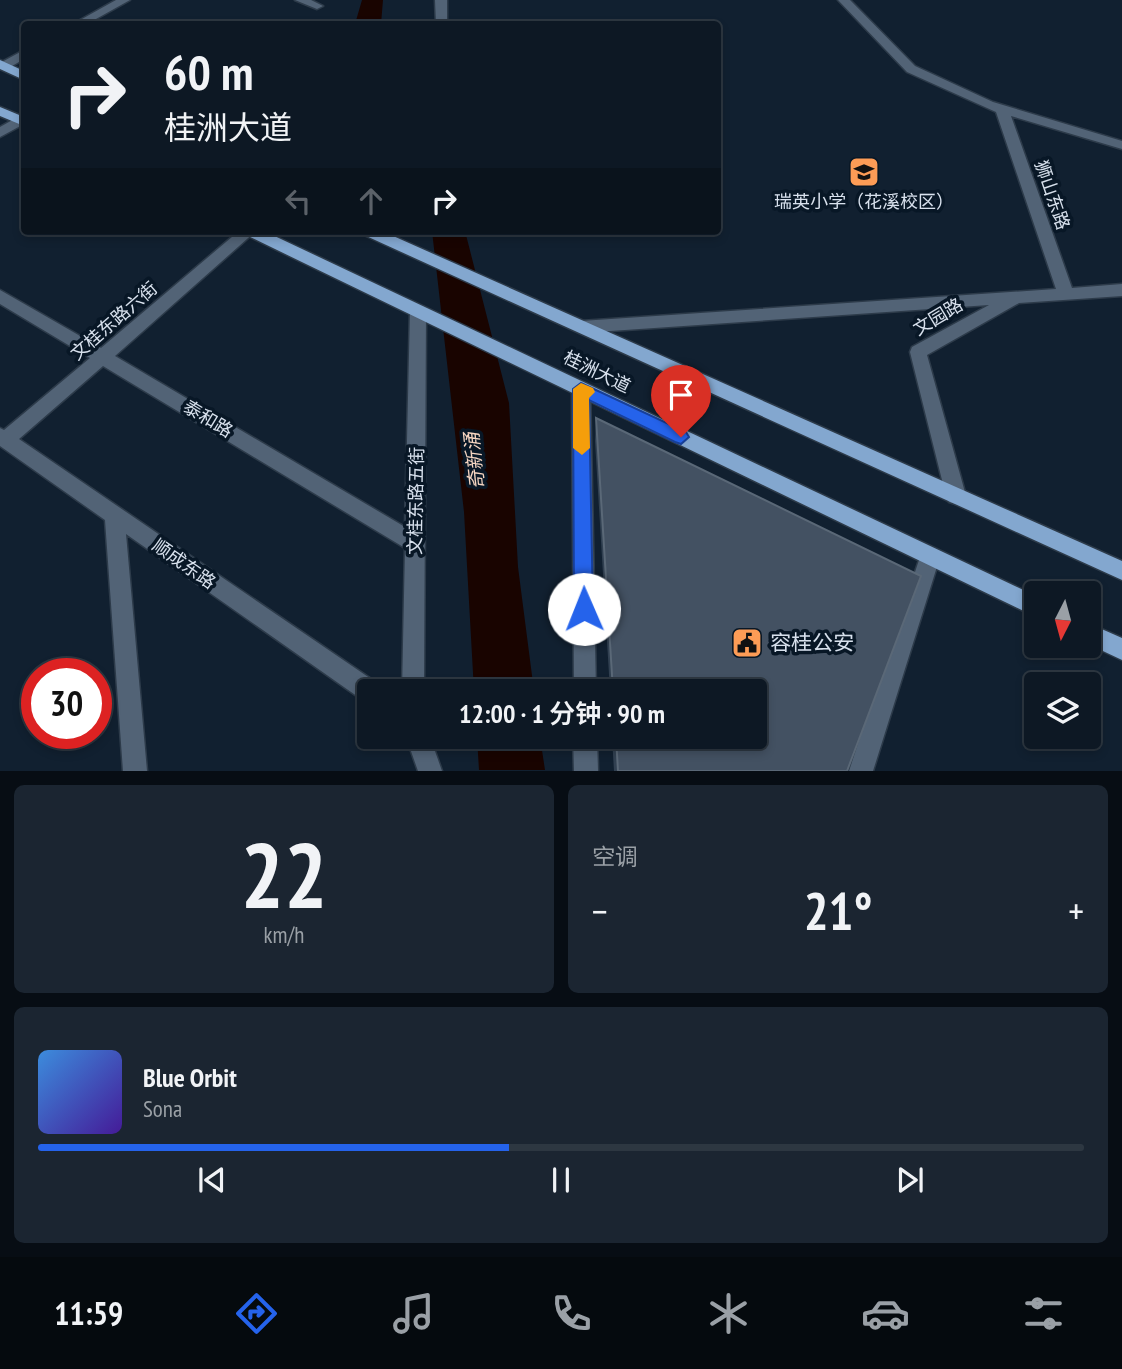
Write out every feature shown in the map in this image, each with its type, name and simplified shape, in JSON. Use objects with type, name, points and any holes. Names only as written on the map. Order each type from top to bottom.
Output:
[{"type":"main road","points":[[2,65],[21,74]]},
{"type":"main road","points":[[0,111],[21,120]]},
{"type":"main road","name":"桂洲大道","points":[[258,235],[1024,601]]},
{"type":"main road","name":"桂洲大道","points":[[378,235],[1122,571]]},
{"type":"main road","points":[[1101,638],[1122,649]]},
{"type":"street","points":[[85,21],[124,0]]},
{"type":"street","points":[[301,0],[317,6]]},
{"type":"street","points":[[441,0],[442,21]]},
{"type":"street","points":[[844,0],[911,69],[1002,109],[1122,145]]},
{"type":"street","points":[[2,65],[21,56]]},
{"type":"street","name":"狮山东路","points":[[1002,109],[1066,293]]},
{"type":"street","points":[[0,133],[21,122]]},
{"type":"street","name":"文桂东路六街","points":[[3,438],[245,235]]},
{"type":"street","name":"文园路","points":[[957,496],[918,352],[1016,297],[1122,290]]},
{"type":"street","name":"泰和路","points":[[0,296],[415,542]]},
{"type":"street","points":[[581,327],[1016,297]]},
{"type":"street","name":"文桂东路五街","points":[[413,679],[418,311]]},
{"type":"street","points":[[581,389],[585,679]]},
{"type":"street","name":"顺成东路","points":[[3,438],[357,683]]},
{"type":"street","points":[[115,517],[135,771]]},
{"type":"street","points":[[861,771],[930,556]]},
{"type":"street","points":[[422,749],[430,771]]},
{"type":"street","points":[[585,749],[586,771]]},
{"type":"water","points":[[362,0],[383,0],[381,21],[356,21]]},
{"type":"water","name":"奇新涌","points":[[432,235],[466,235],[509,403],[518,567],[532,679],[473,679],[464,512]]},
{"type":"water","points":[[478,749],[542,749],[545,770],[479,770]]},
{"type":"building","name":"容桂公安","points":[[596,418],[921,576],[847,771],[618,771],[617,749],[767,749],[767,679],[612,679]]},
{"type":"slow traffic","points":[[582,448],[581,389],[587,392]]},
{"type":"place","name":"瑞英小学（花溪校区）","points":[[864,172]]},
{"type":"place","name":"容桂公安","points":[[747,643]]},
{"type":"route","points":[[584,609],[581,389],[681,437]]}]
